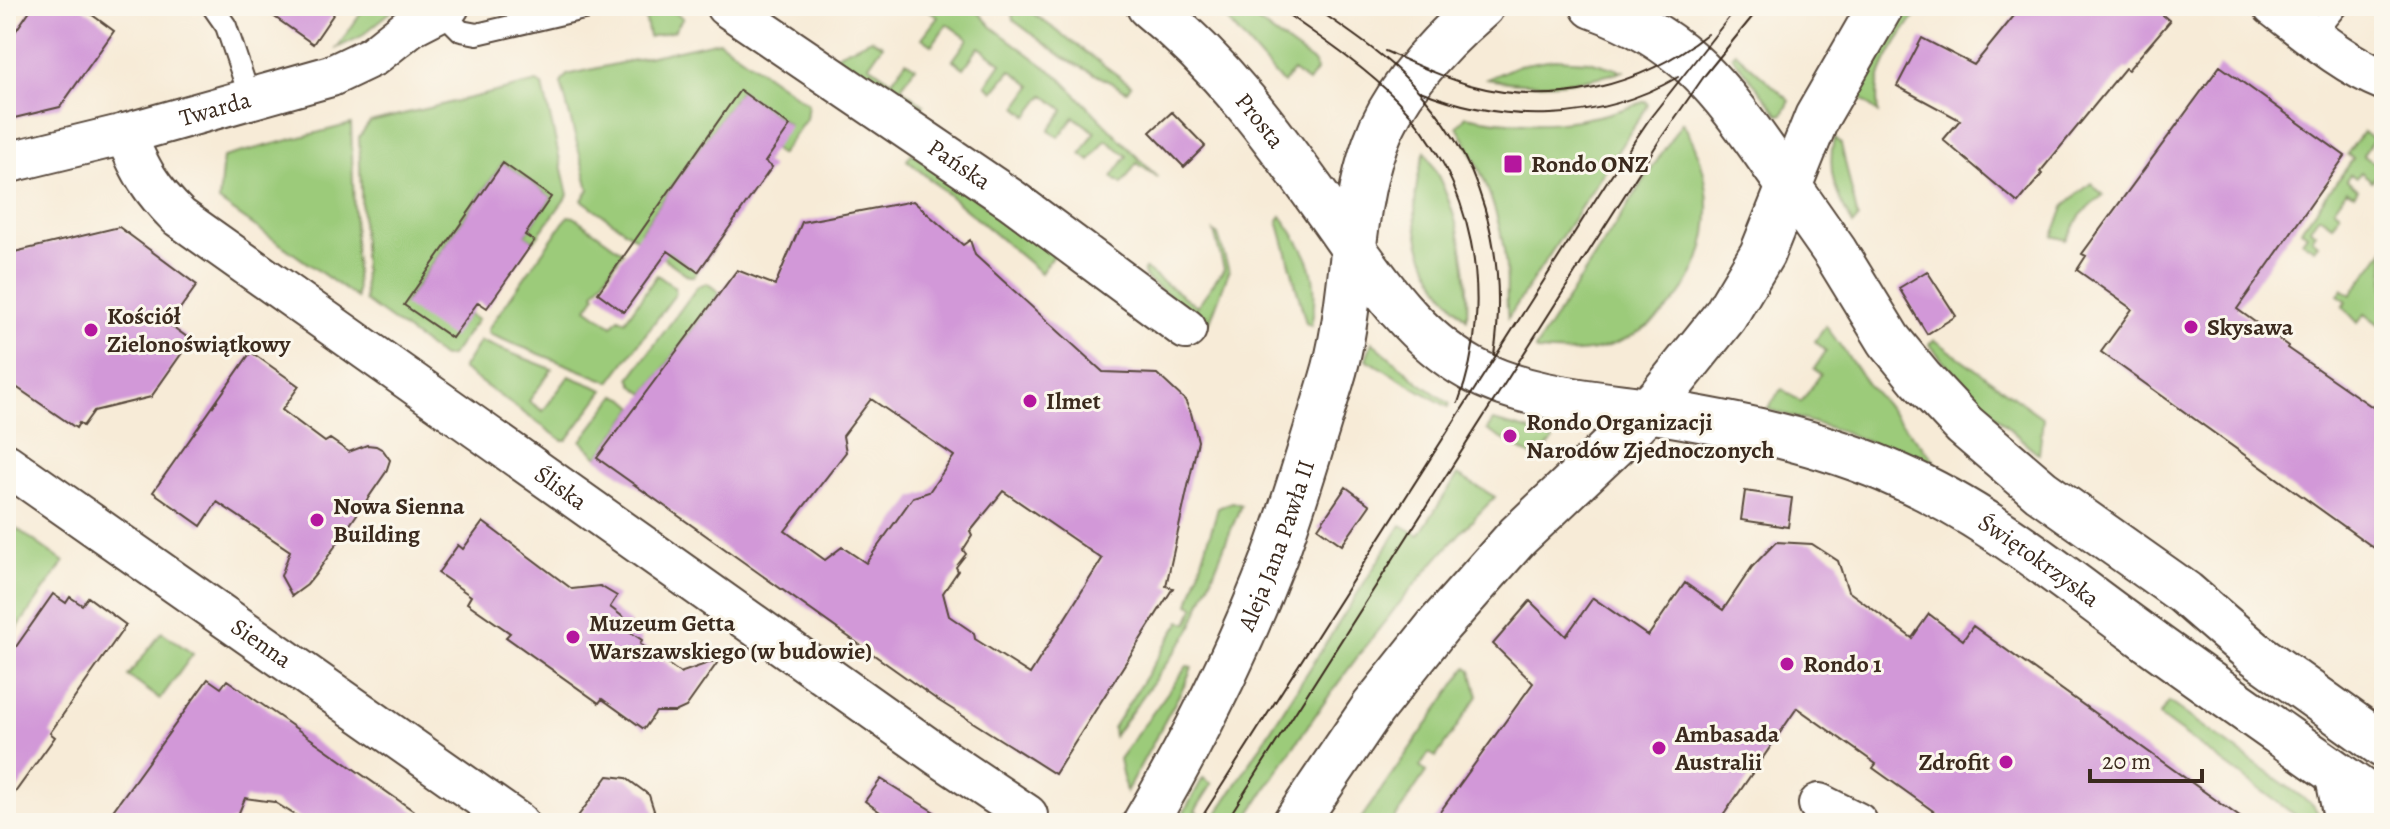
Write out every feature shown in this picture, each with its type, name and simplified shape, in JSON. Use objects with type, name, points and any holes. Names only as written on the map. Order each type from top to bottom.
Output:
[{"type":"main road","name":"Prosta","points":[[1149,6],[1195,45],[1230,81],[1355,250]]},
{"type":"main road","points":[[1482,6],[1432,57],[1389,114],[1367,172],[1355,250],[1410,321],[1436,345],[1469,368],[1537,392],[1648,410]]},
{"type":"main road","points":[[1593,6],[1652,32],[1692,62],[1725,97],[1835,252],[1889,340],[1964,425],[2041,491],[2185,593],[2253,652],[2384,746]]},
{"type":"main road","points":[[1295,823],[1373,708],[1448,614],[1518,536],[1648,410],[1690,363],[1739,294],[1762,254],[1817,117],[1881,6]]},
{"type":"main road","name":"Aleja Jana Pawła II","points":[[1145,823],[1178,766],[1226,669],[1275,556],[1339,352],[1355,250]]},
{"type":"main road","name":"Świętokrzyska","points":[[1648,410],[1801,439],[1900,476],[1947,500],[2005,537],[2384,807]]},
{"type":"street","name":"Pańska","points":[[726,6],[1012,200],[1186,329]]},
{"type":"street","points":[[2273,6],[2324,21],[2372,75],[2384,80]]},
{"type":"street","name":"Twarda","points":[[6,163],[309,84],[373,56],[432,12]]},
{"type":"street","name":"Śliska","points":[[125,134],[142,173],[155,193],[179,217],[926,747],[1027,815]]},
{"type":"street","name":"Sienna","points":[[6,464],[518,823]]},
{"type":"street","points":[[2335,772],[2345,823]]},
{"type":"street","points":[[1819,804],[1857,823]]},
{"type":"lane","points":[[212,6],[226,26],[250,98]]},
{"type":"lane","points":[[432,12],[461,31],[477,34],[596,6]]},
{"type":"green space","points":[[366,6],[398,6],[360,37],[337,48]]},
{"type":"green space","points":[[643,6],[666,6],[683,18],[674,31],[649,37]]},
{"type":"green space","points":[[923,6],[973,6],[992,27],[1058,76],[1158,178],[1137,163],[1122,184],[1112,177],[1127,156],[1106,140],[1090,161],[1081,154],[1095,132],[1074,117],[1059,137],[1049,131],[1064,110],[1044,95],[1028,116],[1017,107],[1032,86],[1011,70],[994,91],[986,85],[1001,63],[979,47],[964,68],[953,60],[968,39],[947,24],[932,45],[922,38],[938,17]]},
{"type":"green space","points":[[1017,6],[1023,6],[1131,85],[1127,91],[1064,58],[1013,20],[1012,13]]},
{"type":"green space","points":[[1219,6],[1236,6],[1315,63],[1316,71],[1308,82],[1293,71],[1283,84],[1221,13]]},
{"type":"green space","points":[[1911,6],[1924,6],[1904,31],[1886,62],[1878,85],[1878,113],[1858,96]]},
{"type":"green space","points":[[871,39],[883,45],[869,65],[892,81],[906,61],[915,67],[901,88],[924,105],[915,114],[836,59],[838,54]]},
{"type":"green space","points":[[719,41],[808,104],[806,119],[780,155],[773,149],[789,125],[740,91],[641,231],[690,266],[706,243],[714,248],[694,276],[689,276],[582,200],[589,189],[561,83],[567,75]]},
{"type":"green space","points":[[1735,52],[1790,101],[1783,114],[1779,115],[1732,56]]},
{"type":"green space","points":[[1554,59],[1589,61],[1623,71],[1555,83],[1487,79],[1519,65]]},
{"type":"green space","points":[[537,82],[543,86],[568,195],[534,241],[525,235],[551,197],[503,163],[404,304],[469,314],[477,320],[451,356],[443,357],[365,301],[359,137],[370,122]]},
{"type":"green space","points":[[1646,101],[1648,105],[1508,318],[1507,274],[1496,213],[1483,177],[1457,127],[1466,116],[1512,123],[1579,120]]},
{"type":"green space","points":[[1682,122],[1699,156],[1707,191],[1707,225],[1700,258],[1685,288],[1663,314],[1634,335],[1591,351],[1537,351],[1535,349]]},
{"type":"green space","points":[[351,124],[357,298],[219,201],[223,157]]},
{"type":"green space","points":[[2363,132],[2373,140],[2363,155],[2375,164],[2380,158],[2384,160],[2384,179],[2377,174],[2372,181],[2361,172],[2356,178],[2350,174],[2346,180],[2358,189],[2354,194],[2347,190],[2334,208],[2340,213],[2332,225],[2319,216],[2310,228],[2316,233],[2312,239],[2318,244],[2314,249],[2302,241],[2307,234],[2301,230],[2353,159],[2347,154]]},
{"type":"green space","points":[[1834,138],[1841,144],[1858,219],[1853,225],[1834,183],[1831,162]]},
{"type":"green space","points":[[1425,151],[1445,191],[1459,232],[1466,274],[1467,319],[1437,282],[1419,242],[1415,198]]},
{"type":"green space","points":[[912,153],[1054,254],[1041,273],[907,160]]},
{"type":"green space","points":[[2091,183],[2103,195],[2082,213],[2066,240],[2053,236],[2065,205]]},
{"type":"green space","points":[[568,216],[574,217],[623,252],[587,308],[612,326],[619,318],[625,321],[657,275],[674,287],[676,293],[610,382],[489,334],[488,329]]},
{"type":"green space","points":[[1281,216],[1311,267],[1315,294],[1311,326],[1306,323],[1278,220]]},
{"type":"green space","points":[[1214,232],[1218,235],[1229,271],[1209,324],[1145,278],[1143,272],[1145,269],[1197,306],[1224,269]]},
{"type":"green space","points":[[2384,250],[2384,300],[2380,306],[2384,310],[2384,319],[2380,325],[2365,314],[2358,323],[2343,307],[2347,301],[2338,295],[2342,289],[2351,295]]},
{"type":"green space","points":[[707,283],[720,293],[645,394],[634,386],[630,378],[698,286]]},
{"type":"green space","points":[[1826,326],[1870,387],[1934,460],[1929,467],[1841,431],[1767,409],[1782,389],[1801,402],[1821,374],[1814,369],[1826,351],[1815,341]]},
{"type":"green space","points":[[1935,340],[2043,418],[2039,454],[1995,416],[1955,374],[1929,344]]},
{"type":"green space","points":[[480,341],[552,369],[529,401],[543,411],[569,376],[604,390],[567,440],[562,440],[462,369]]},
{"type":"green space","points":[[1372,342],[1450,404],[1448,407],[1366,359]]},
{"type":"green space","points":[[616,395],[635,407],[598,457],[581,441]]},
{"type":"green space","points":[[1493,421],[1550,436],[1553,441],[1536,459],[1487,430]]},
{"type":"green space","points":[[1458,475],[1495,497],[1425,573],[1360,653],[1244,823],[1178,823],[1203,778],[1212,784],[1195,811],[1213,821],[1401,525],[1419,535]]},
{"type":"green space","points":[[1232,502],[1241,505],[1190,631],[1114,736],[1113,728],[1181,621],[1188,623],[1195,607],[1189,604],[1218,508]]},
{"type":"green space","points":[[6,521],[64,562],[6,644]]},
{"type":"green space","points":[[162,632],[193,654],[160,699],[128,676]]},
{"type":"green space","points":[[1187,666],[1192,667],[1185,684],[1126,792],[1119,759]]},
{"type":"green space","points":[[1467,667],[1471,670],[1478,696],[1436,757],[1429,753],[1420,767],[1426,772],[1392,823],[1358,823]]},
{"type":"green space","points":[[2169,702],[2313,805],[2324,823],[2306,823],[2159,716]]},
{"type":"building","points":[[33,6],[80,6],[114,31],[60,107],[6,120],[6,45]]},
{"type":"building","points":[[259,6],[339,6],[313,44]]},
{"type":"building","points":[[2022,6],[2152,6],[2170,21],[2128,70],[2125,68],[2018,203],[1943,140],[1960,120],[1897,86],[1922,38],[1974,65]]},
{"type":"building","name":"Skysawa","points":[[2220,66],[2345,156],[2237,309],[2384,415],[2384,555],[2101,352],[2132,309],[2077,270],[2086,256],[2082,254]]},
{"type":"building","points":[[740,90],[790,126],[765,162],[772,167],[698,272],[668,251],[624,312],[598,293]]},
{"type":"building","points":[[1172,112],[1205,146],[1184,167],[1150,132]]},
{"type":"building","points":[[503,163],[551,197],[525,235],[534,241],[487,308],[478,302],[452,338],[404,305]]},
{"type":"building","points":[[913,201],[963,245],[970,240],[975,255],[1103,372],[1157,374],[1185,400],[1191,413],[1198,441],[1166,586],[1173,588],[1055,774],[936,699],[597,458],[737,270],[775,285],[802,222]],"holes":[[[871,399],[954,456],[929,492],[913,497],[866,563],[842,547],[825,560],[785,531],[846,452],[843,436]],[[1003,491],[1102,559],[1030,674],[975,639],[974,633],[949,616],[943,593],[966,554],[963,550],[972,536],[970,532]]]},
{"type":"building","name":"Kościół Zielonoświątkowy","points":[[119,227],[197,285],[169,324],[191,340],[151,397],[94,411],[83,426],[79,423],[76,428],[6,380],[6,254]]},
{"type":"building","points":[[1927,271],[1956,316],[1927,334],[1899,288]]},
{"type":"building","points":[[251,352],[299,386],[282,410],[325,442],[330,439],[349,452],[367,445],[376,446],[390,460],[386,472],[316,574],[292,596],[281,576],[290,551],[217,502],[201,526],[153,492]]},
{"type":"building","points":[[1346,487],[1370,505],[1342,545],[1318,528]]},
{"type":"building","points":[[1745,491],[1792,498],[1788,527],[1741,520]]},
{"type":"building","points":[[483,522],[572,589],[600,586],[617,596],[610,607],[631,623],[627,630],[642,640],[640,644],[680,673],[720,659],[686,707],[675,712],[656,712],[644,729],[602,699],[599,703],[506,637],[510,633],[467,603],[471,596],[438,573],[458,545],[463,549]]},
{"type":"building","name":"Rondo 1","points":[[1776,542],[1812,544],[1838,561],[1848,591],[1912,638],[1929,614],[1963,640],[1973,626],[2248,823],[1950,823],[1873,768],[1876,764],[1797,708],[1718,823],[1432,823],[1533,683],[1493,644],[1530,601],[1566,636],[1593,598],[1648,636],[1685,583],[1723,610],[1752,567]]},
{"type":"building","points":[[53,594],[66,603],[70,597],[82,605],[88,597],[126,625],[50,733],[55,737],[6,805],[6,661]]},
{"type":"building","points":[[208,679],[221,688],[227,680],[431,823],[308,823],[274,802],[245,798],[236,820],[226,823],[104,823]]},
{"type":"building","points":[[608,776],[626,778],[649,795],[658,823],[573,823]]},
{"type":"building","points":[[881,779],[952,823],[895,823],[865,801]]},
{"type":"tram line","points":[[1276,6],[1368,73],[1396,99],[1423,131],[1444,165],[1460,203],[1471,242],[1476,282],[1476,323],[1470,364],[1458,403]]},
{"type":"tram line","points":[[1313,6],[1398,70],[1434,109],[1455,140],[1472,173],[1493,244],[1498,318],[1494,355]]},
{"type":"tram line","points":[[1198,823],[1606,183],[1650,118],[1738,6]]},
{"type":"tram line","points":[[1225,823],[1661,138],[1705,75],[1761,6]]},
{"type":"tram line","points":[[1385,51],[1470,85],[1501,92],[1564,93],[1594,88],[1654,68],[1707,34]]},
{"type":"tram line","points":[[1420,91],[1485,110],[1551,114],[1584,111],[1616,103],[1678,77]]},
{"type":"place","name":"Rondo ONZ","points":[[1513,164]]},
{"type":"place","name":"Skysawa","points":[[2191,327]]},
{"type":"place","name":"Kościół Zielonoświątkowy","points":[[91,330]]},
{"type":"place","name":"Ilmet","points":[[1030,401]]},
{"type":"place","name":"Rondo Organizacji Narodów Zjednoczonych","points":[[1510,436]]},
{"type":"place","name":"Nowa Sienna Building","points":[[317,520]]},
{"type":"place","name":"Muzeum Getta Warszawskiego (w budowie)","points":[[573,637]]},
{"type":"place","name":"Rondo 1","points":[[1787,664]]},
{"type":"place","name":"Ambasada Australii","points":[[1659,748]]},
{"type":"place","name":"Zdrofit","points":[[2006,762]]}]
